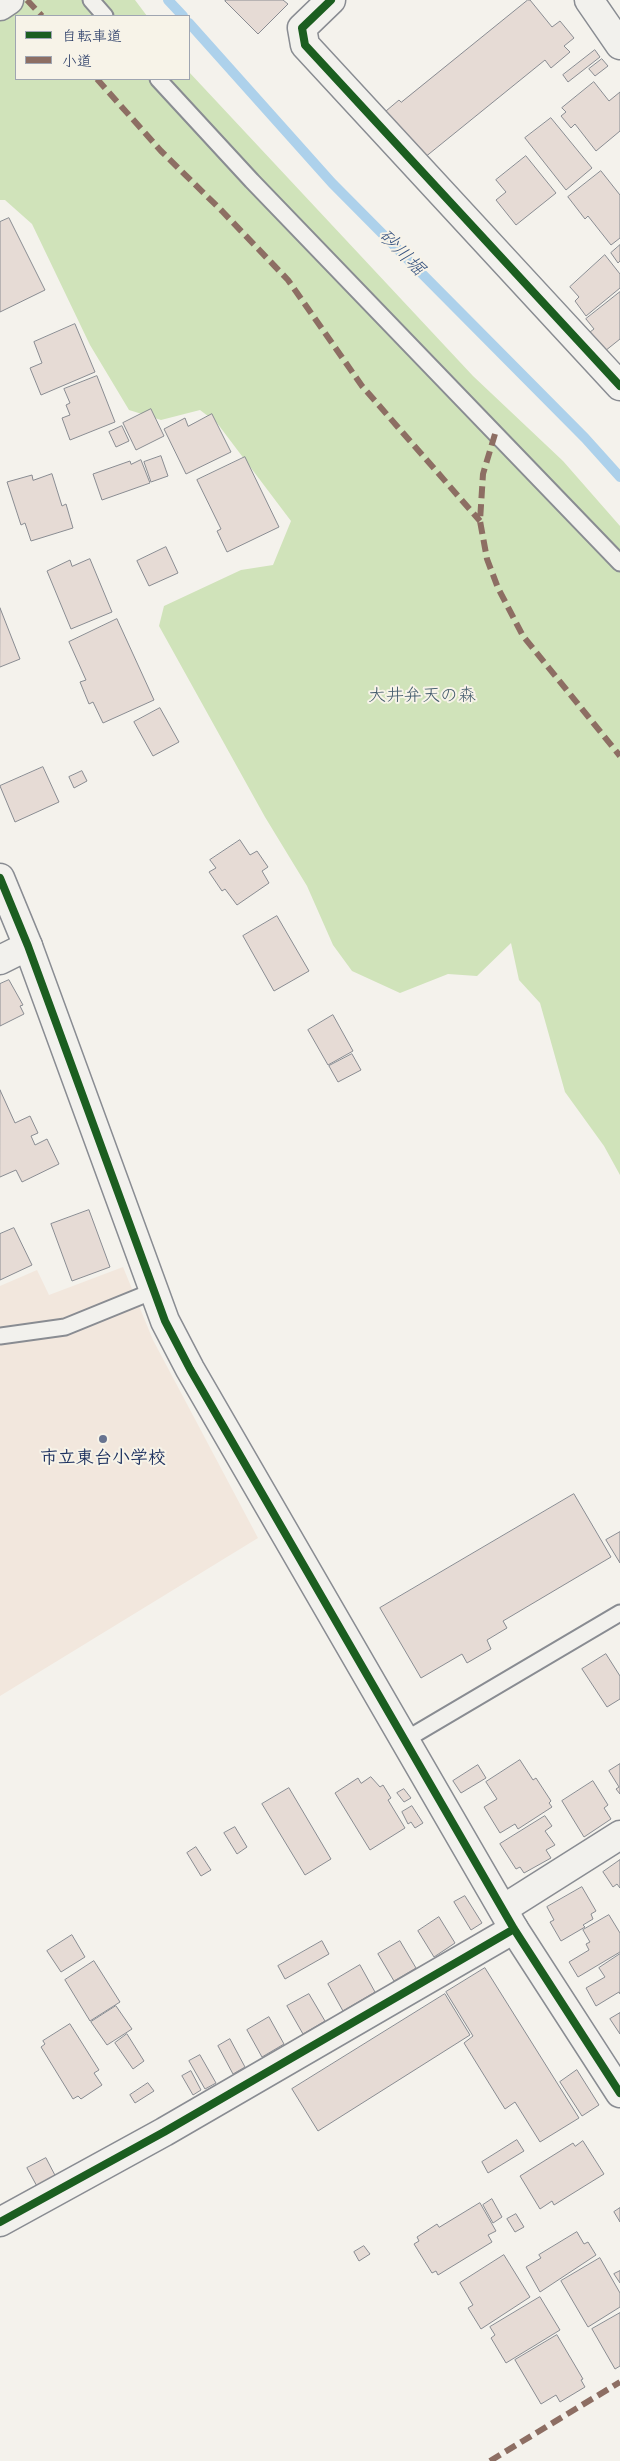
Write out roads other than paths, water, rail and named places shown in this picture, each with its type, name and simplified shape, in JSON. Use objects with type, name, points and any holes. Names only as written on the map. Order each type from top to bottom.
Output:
[{"type":"street","points":[[0,6],[9,0]]},
{"type":"street","points":[[331,0],[302,28],[305,45],[620,386]]},
{"type":"street","points":[[588,0],[620,44]]},
{"type":"street","points":[[0,878],[28,946],[166,1320],[190,1369],[508,1919],[620,2093]]},
{"type":"street","points":[[0,960],[28,946]]},
{"type":"street","points":[[0,2222],[164,2132],[508,1919],[620,1835]]},
{"type":"lane","points":[[91,0],[104,15]]},
{"type":"lane","points":[[159,80],[252,181],[619,560]]},
{"type":"lane","points":[[0,1336],[65,1327],[156,1290]]},
{"type":"lane","points":[[405,1740],[620,1613]]},
{"type":"waterway","name":"砂川堀","points":[[168,0],[182,15]]},
{"type":"waterway","name":"砂川堀","points":[[190,24],[332,183],[585,438],[620,477]]},
{"type":"place","name":"市立東台小学校","points":[[103,1439]]},
{"type":"park label","name":"大井弁天の森","points":[[422,696]]}]
